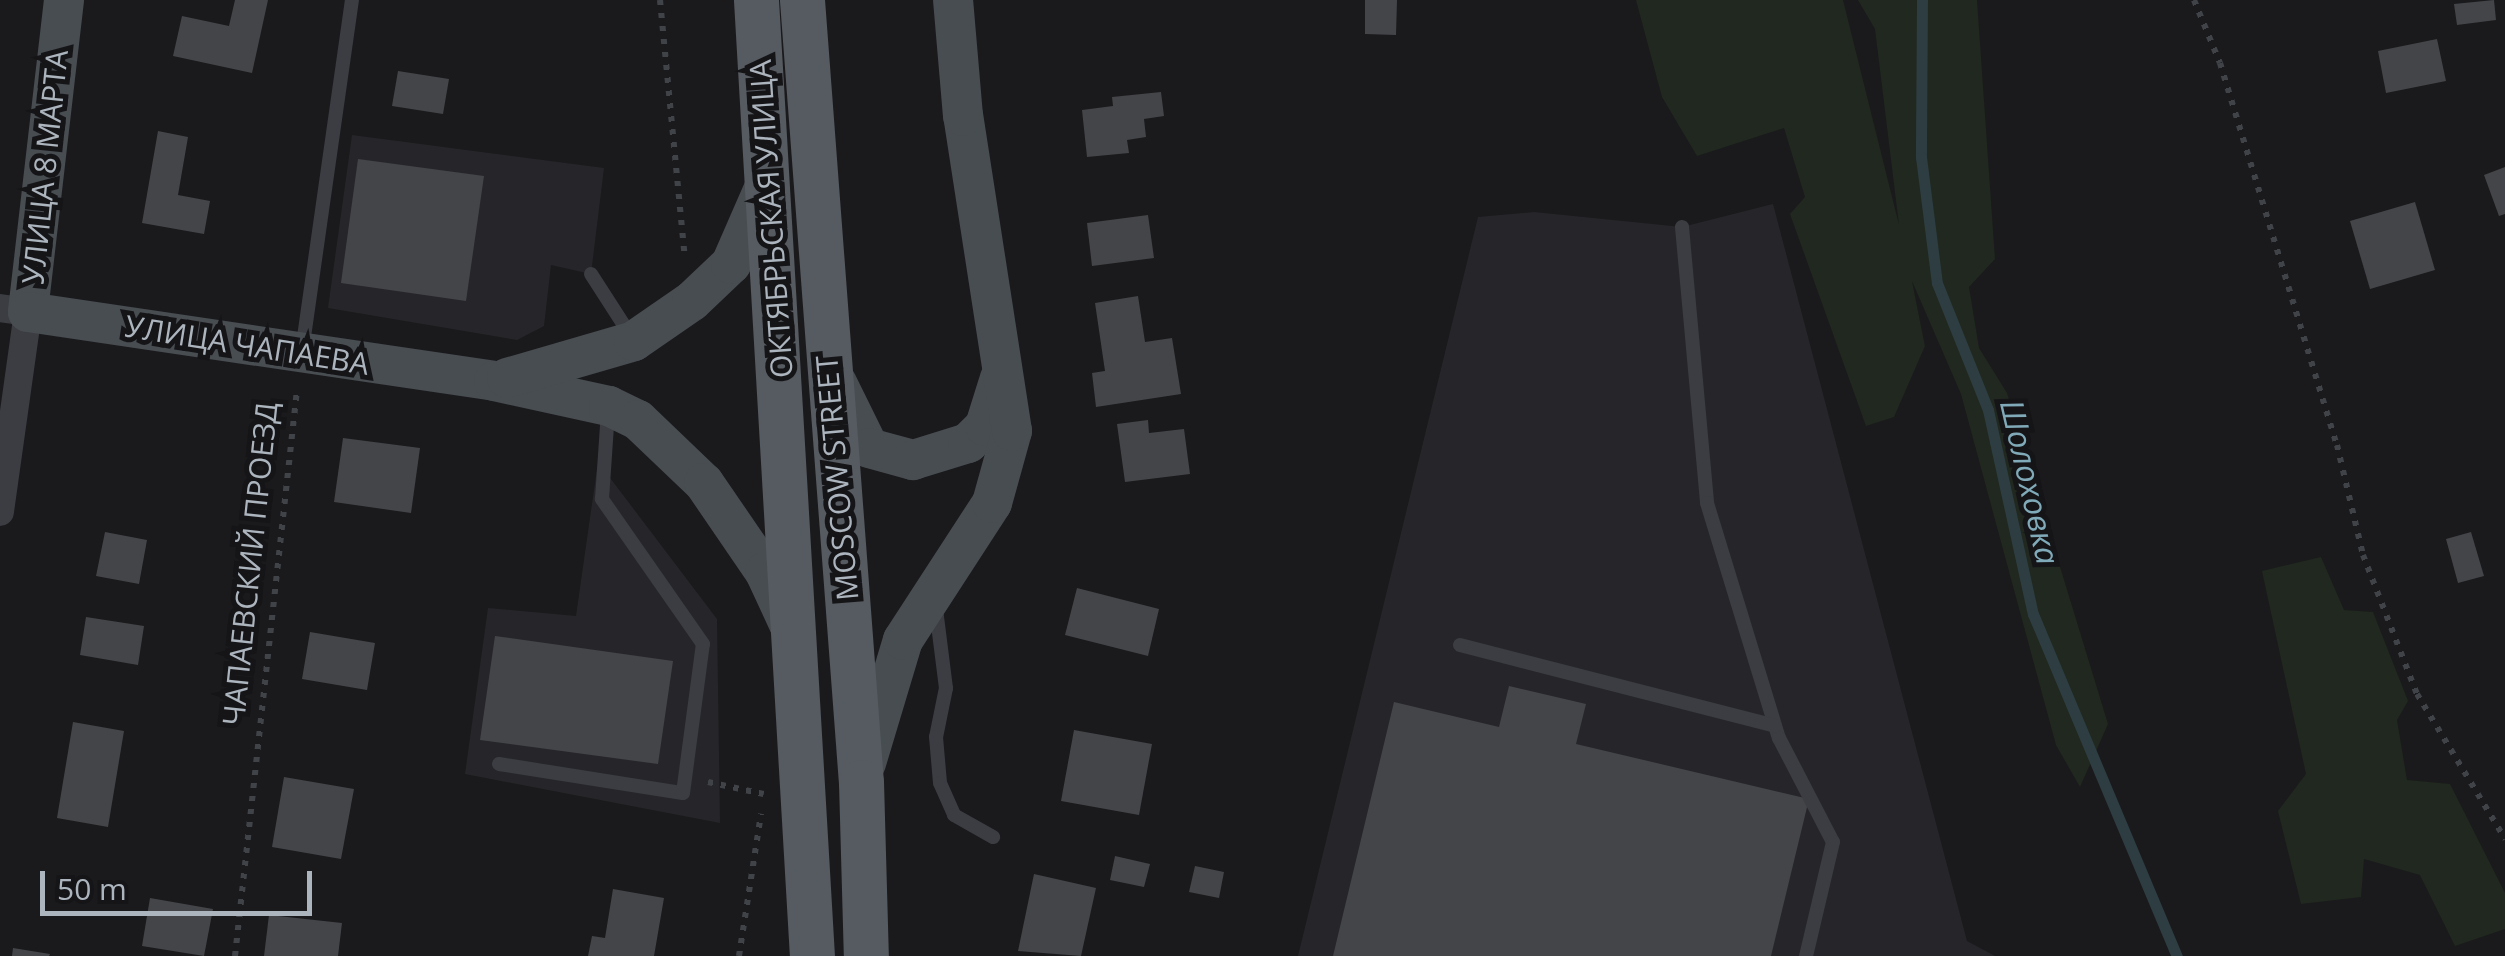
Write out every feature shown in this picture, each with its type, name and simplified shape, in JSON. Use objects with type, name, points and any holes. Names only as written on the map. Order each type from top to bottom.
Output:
[{"type":"main road","name":"ОКТЯБРЬСКАЯ УЛИЦА","points":[[756,0],[785,438]]},
{"type":"main road","name":"MOSCOW STREET","points":[[802,0],[861,782],[866,956]]},
{"type":"main road","name":"MOSCOW STREET","points":[[785,438],[812,956]]},
{"type":"street","name":"УЛИЦА 8 МАРТА","points":[[0,512],[14,310],[64,0]]},
{"type":"street","points":[[861,782],[892,666],[1002,478],[1012,431],[1004,355],[963,116],[953,0]]},
{"type":"street","points":[[494,382],[634,340],[692,301],[731,264],[768,174]]},
{"type":"street","name":"УЛИЦА ЧАПАЕВА","points":[[14,310],[494,382],[609,406]]},
{"type":"street","points":[[826,355],[854,427],[869,448],[912,460],[946,454],[985,426],[1004,355]]},
{"type":"street","points":[[609,406],[638,420],[704,483],[765,572],[798,644]]},
{"type":"lane","points":[[301,354],[352,0]]},
{"type":"lane","points":[[1682,227],[1707,503],[1775,726],[1833,842],[1806,956]]},
{"type":"lane","points":[[592,274],[634,340]]},
{"type":"lane","points":[[499,764],[682,793],[703,644],[602,499],[609,406]]},
{"type":"lane","points":[[934,593],[946,688],[936,737],[940,782],[954,815],[993,837]]},
{"type":"lane","points":[[1460,646],[1775,726]]},
{"type":"path","points":[[660,0],[686,270]]},
{"type":"path","points":[[2194,0],[2220,63],[2326,406],[2363,555],[2417,694],[2505,838]]},
{"type":"path","name":"ЧАПАЕВСКИЙ ПРОЕЗД","points":[[235,956],[301,354]]},
{"type":"path","points":[[685,777],[765,794]]},
{"type":"shaded area","points":[[1636,0],[1843,0],[1899,225],[1875,29],[1858,0],[1977,0],[1995,259],[1969,287],[1979,348],[2007,393],[2108,724],[2080,787],[2056,745],[1961,394],[1912,281],[1925,346],[1894,417],[1866,426],[1790,214],[1805,197],[1784,128],[1697,156],[1662,97]]},
{"type":"shaded area","points":[[352,135],[604,168],[591,274],[551,265],[544,326],[517,340],[328,308]]},
{"type":"shaded area","points":[[1773,204],[1967,941],[1995,956],[1298,956],[1478,217],[1534,212],[1682,227]]},
{"type":"shaded area","points":[[598,462],[717,619],[720,823],[465,774],[488,608],[576,616]]},
{"type":"shaded area","points":[[2321,557],[2344,610],[2373,612],[2408,701],[2397,720],[2407,780],[2450,784],[2505,893],[2505,929],[2455,946],[2420,875],[2364,859],[2361,897],[2301,904],[2278,811],[2306,774],[2262,571]]},
{"type":"building","points":[[235,0],[268,0],[252,73],[173,56],[182,16],[229,26]]},
{"type":"building","points":[[1365,0],[1397,0],[1396,35],[1365,34]]},
{"type":"building","points":[[2494,0],[2496,20],[2457,25],[2454,4]]},
{"type":"building","points":[[2437,39],[2446,81],[2386,93],[2378,51]]},
{"type":"building","points":[[398,71],[449,79],[443,114],[392,106]]},
{"type":"building","points":[[1161,92],[1164,116],[1144,119],[1146,137],[1127,140],[1129,153],[1087,157],[1082,110],[1113,106],[1112,97]]},
{"type":"building","points":[[158,131],[188,137],[178,195],[210,201],[204,234],[142,223]]},
{"type":"building","points":[[358,159],[484,176],[466,301],[341,283]]},
{"type":"building","points":[[2505,167],[2505,214],[2499,216],[2484,175]]},
{"type":"building","points":[[2415,202],[2435,270],[2370,289],[2350,221]]},
{"type":"building","points":[[1148,215],[1154,258],[1092,266],[1087,223]]},
{"type":"building","points":[[1138,296],[1145,342],[1172,338],[1181,394],[1096,407],[1092,373],[1105,371],[1095,303]]},
{"type":"building","points":[[1148,420],[1149,433],[1184,429],[1190,474],[1125,482],[1117,424]]},
{"type":"building","points":[[343,438],[420,448],[411,513],[334,502]]},
{"type":"building","points":[[105,532],[147,540],[139,584],[96,576]]},
{"type":"building","points":[[2471,532],[2484,576],[2458,583],[2446,539]]},
{"type":"building","points":[[1077,588],[1159,609],[1148,656],[1065,635]]},
{"type":"building","points":[[86,617],[144,626],[138,665],[80,655]]},
{"type":"building","points":[[310,632],[375,643],[367,690],[302,679]]},
{"type":"building","points":[[495,636],[673,661],[658,764],[480,740]]},
{"type":"building","points":[[1509,686],[1586,704],[1576,744],[1809,799],[1771,956],[1333,956],[1394,702],[1499,727]]},
{"type":"building","points":[[73,722],[124,731],[108,827],[57,818]]},
{"type":"building","points":[[1074,730],[1152,744],[1139,815],[1061,801]]},
{"type":"building","points":[[284,777],[354,789],[341,859],[272,847]]},
{"type":"building","points":[[1115,856],[1150,864],[1144,887],[1110,880]]},
{"type":"building","points":[[1195,866],[1224,872],[1219,898],[1189,892]]},
{"type":"building","points":[[1034,874],[1096,888],[1081,956],[1018,951]]},
{"type":"building","points":[[613,889],[664,898],[654,956],[588,956],[592,936],[605,938]]},
{"type":"building","points":[[150,898],[213,909],[204,956],[142,946]]},
{"type":"building","points":[[269,915],[342,923],[338,956],[264,956]]},
{"type":"building","points":[[13,948],[50,954],[12,956]]},
{"type":"waterway","name":"Шолоховка","points":[[1922,0],[1921,157],[1937,283],[1988,410],[2033,614],[2177,956]]}]
